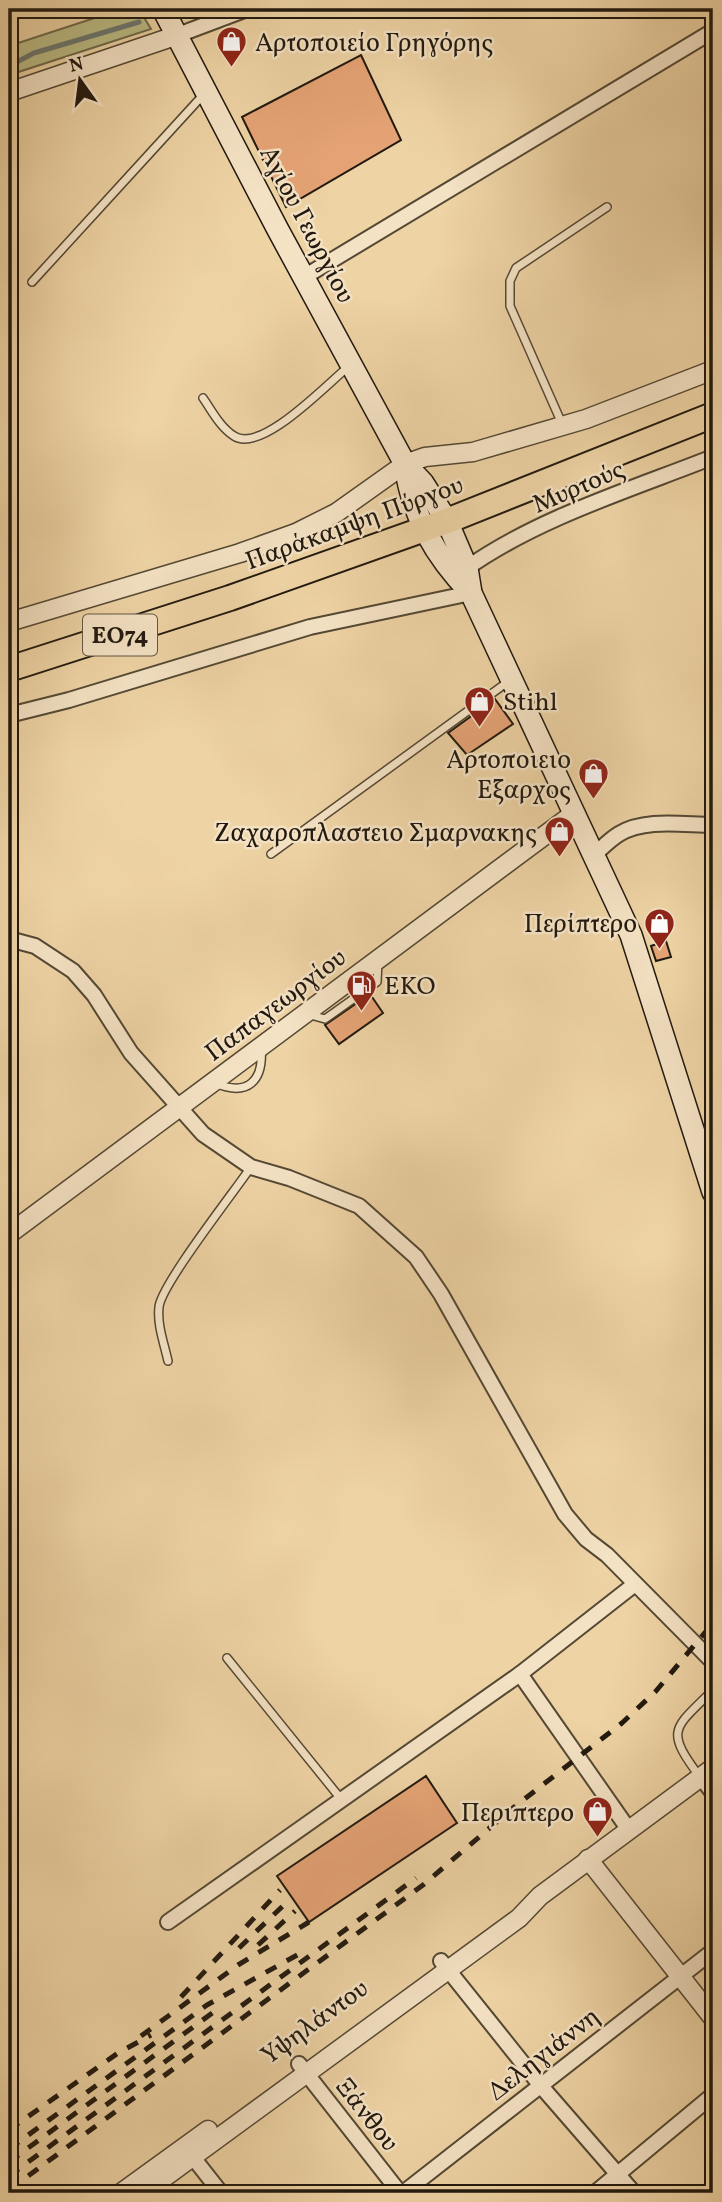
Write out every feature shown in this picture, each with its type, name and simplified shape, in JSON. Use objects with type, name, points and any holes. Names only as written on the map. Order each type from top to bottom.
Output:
[{"type":"highway","name":"Παράκαμψη Πύργου","points":[[9,669],[193,610],[435,525],[713,415]]},
{"type":"main road","name":"Αγίου Γεωργίου","points":[[163,9],[405,464],[411,497],[467,568],[471,593],[512,678],[572,816],[631,936],[708,1155],[713,1192]]},
{"type":"main road","name":"Αγίου Γεωργίου","points":[[435,525],[443,563],[471,593]]},
{"type":"street","points":[[9,92],[178,36],[247,9]]},
{"type":"street","points":[[304,277],[713,32]]},
{"type":"street","points":[[9,622],[240,553],[296,533],[336,513],[405,464],[425,457],[473,452],[563,426],[713,370]]},
{"type":"street","name":"Μυρτούς","points":[[467,568],[491,551],[587,506],[713,457]]},
{"type":"street","points":[[9,715],[69,701],[310,627],[471,593]]},
{"type":"street","name":"Παπαγεωργίου","points":[[9,1234],[572,816]]},
{"type":"street","points":[[593,856],[618,835],[631,829],[649,825],[713,825]]},
{"type":"street","points":[[9,939],[35,946],[73,971],[94,995],[131,1053],[203,1133],[251,1167],[289,1178],[359,1206],[416,1257],[441,1294],[565,1514],[586,1539],[713,1662]]},
{"type":"street","points":[[168,1922],[520,1674],[635,1584]]},
{"type":"street","points":[[520,1674],[575,1758],[629,1830]]},
{"type":"street","points":[[707,1773],[713,1793]]},
{"type":"street","name":"Υψηλάντου","points":[[121,2193],[188,2152],[444,1966],[514,1908],[540,1896],[707,1773]]},
{"type":"street","points":[[588,1859],[713,2018]]},
{"type":"street","name":"Δεληγιάννη","points":[[401,2193],[682,1978],[713,1951]]},
{"type":"street","points":[[444,1966],[541,2086],[634,2193]]},
{"type":"street","name":"Ξάνθου","points":[[302,2069],[401,2193]]},
{"type":"street","points":[[595,2193],[713,2095]]},
{"type":"street","points":[[188,2152],[221,2193]]},
{"type":"street","name":"Υψηλάντου","points":[[143,2193],[188,2152]]},
{"type":"lane","points":[[32,282],[206,90]]},
{"type":"lane","points":[[563,426],[510,306],[510,281],[516,268],[607,207]]},
{"type":"lane","points":[[203,398],[221,425],[235,437],[249,440],[266,435],[351,364]]},
{"type":"lane","points":[[271,853],[512,678]]},
{"type":"lane","points":[[168,1361],[159,1322],[159,1304],[174,1276],[251,1167]]},
{"type":"lane","points":[[227,1658],[342,1800]]},
{"type":"lane","points":[[707,1773],[678,1748],[676,1736],[681,1721],[713,1690]]},
{"type":"green space","points":[[122,9],[139,9],[151,29],[9,75],[9,46]]},
{"type":"building","points":[[361,55],[401,140],[286,207],[242,117]]},
{"type":"building","name":"Stihl","points":[[495,699],[513,724],[467,755],[448,733]]},
{"type":"building","name":"Περίπτερο","points":[[666,941],[671,957],[656,961],[651,946]]},
{"type":"building","points":[[370,994],[383,1013],[339,1044],[325,1025]]},
{"type":"building","points":[[426,1776],[457,1823],[309,1922],[277,1876]]},
{"type":"waterway","points":[[9,66],[34,53],[139,22]]},
{"type":"railway","points":[[9,2190],[423,1885],[513,1808],[622,1723],[656,1691],[713,1623]]},
{"type":"railway","points":[[9,2176],[416,1878]]},
{"type":"railway","points":[[181,1997],[280,1890]]},
{"type":"railway","points":[[239,1948],[288,1901]]},
{"type":"railway","points":[[258,1945],[295,1911]]},
{"type":"railway","points":[[141,2036],[238,1965],[309,1922]]},
{"type":"railway","points":[[9,2149],[207,2005],[299,1954]]},
{"type":"railway","points":[[9,2162],[215,2011]]},
{"type":"railway","points":[[9,2130],[118,2053],[151,2035]]},
{"type":"place","name":"Αρτοποιείο Γρηγόρης","points":[[232,69]]},
{"type":"place","name":"Stihl","points":[[480,728]]},
{"type":"place","name":"Αρτοποιειο Εξαρχος","points":[[594,801]]},
{"type":"place","name":"Ζαχαροπλαστειο Σμαρνακης","points":[[560,859]]},
{"type":"place","name":"Περίπτερο","points":[[660,950]]},
{"type":"place","name":"EKO","points":[[361,1012]]},
{"type":"place","name":"Περιπτερο","points":[[597,1839]]}]
